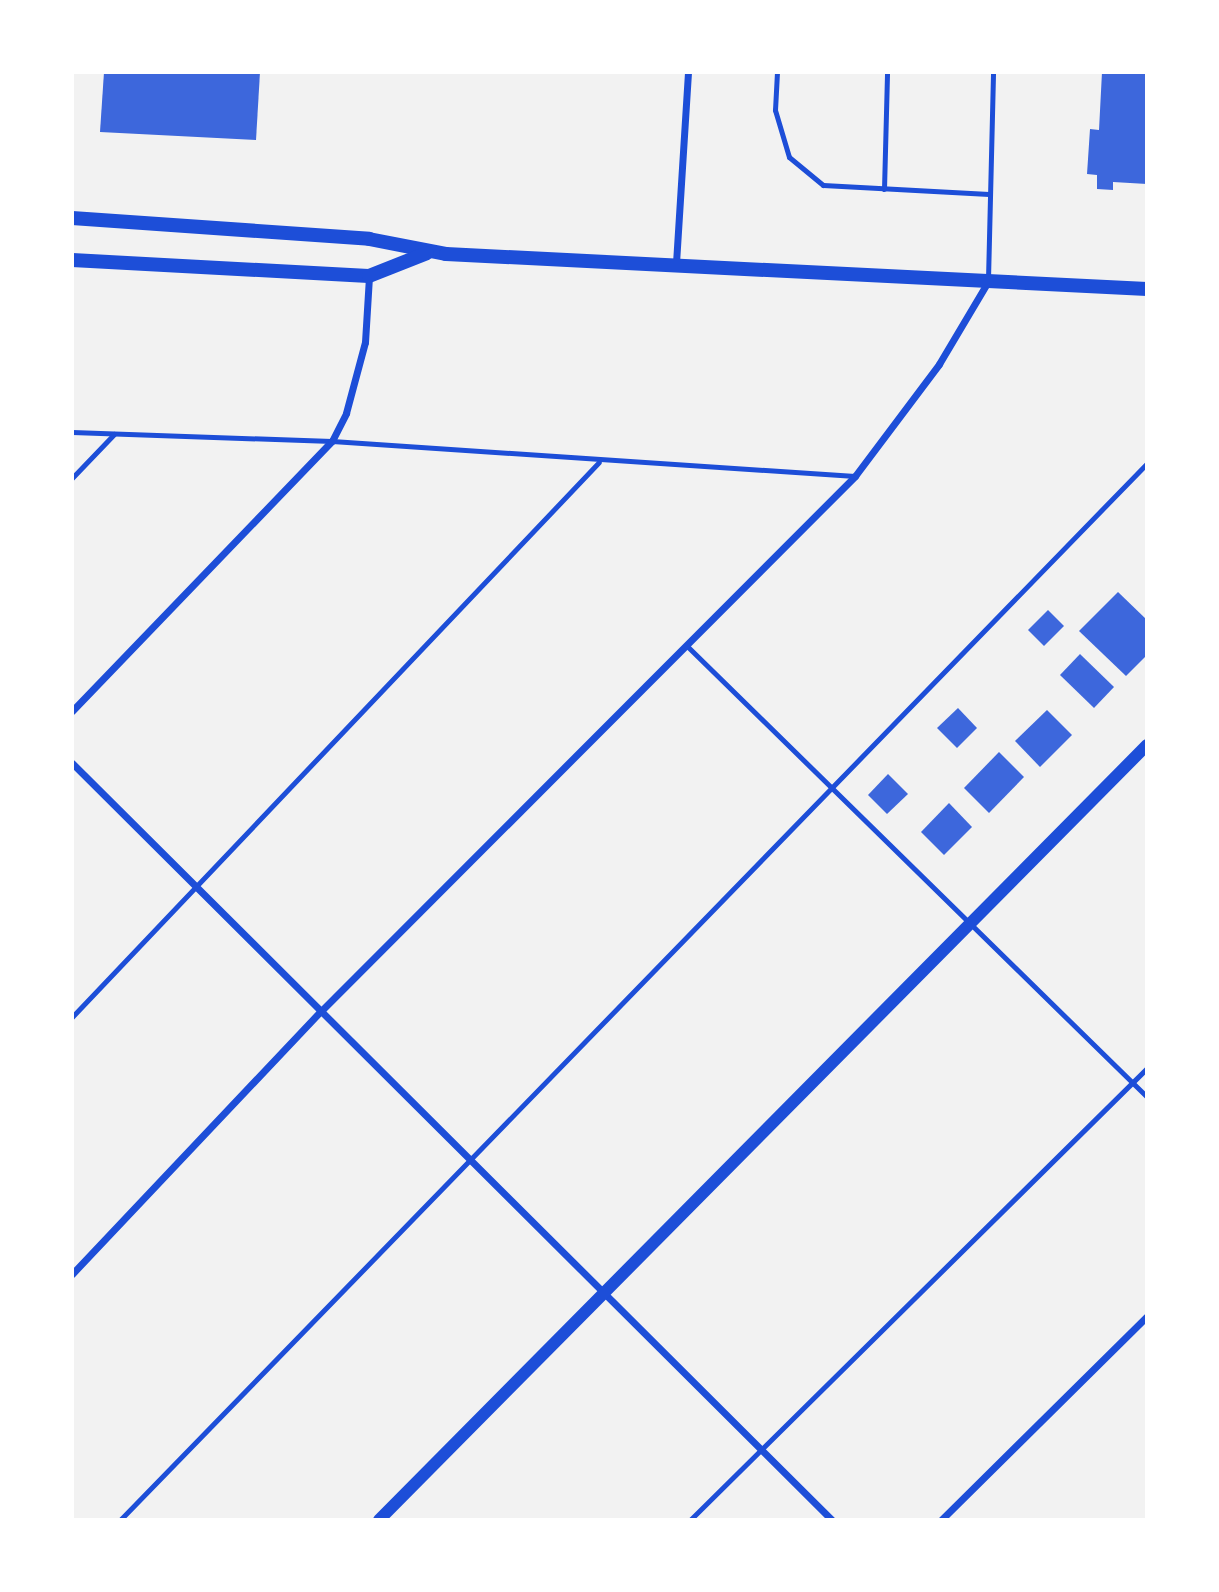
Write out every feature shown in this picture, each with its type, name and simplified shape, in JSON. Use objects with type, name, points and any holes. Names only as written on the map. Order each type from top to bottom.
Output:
[{"type":"main road","points":[[72,218],[369,239],[427,253],[676,263],[988,283],[1147,289]]},
{"type":"main road","points":[[72,260],[369,276],[427,253]]},
{"type":"street","points":[[676,263],[688,72]]},
{"type":"street","points":[[72,711],[332,441],[346,413],[365,342],[369,276]]},
{"type":"street","points":[[72,1274],[321,1011],[855,476],[939,364],[988,283]]},
{"type":"street","points":[[379,1520],[602,1291],[972,924],[1147,745]]},
{"type":"street","points":[[72,762],[832,1520]]},
{"type":"street","points":[[941,1520],[1147,1316]]},
{"type":"lane","points":[[777,72],[775,110],[789,158],[823,186],[989,194]]},
{"type":"lane","points":[[884,189],[887,72]]},
{"type":"lane","points":[[988,283],[993,72]]},
{"type":"lane","points":[[72,432],[332,441],[599,462],[855,476]]},
{"type":"lane","points":[[72,478],[114,434]]},
{"type":"lane","points":[[72,1017],[198,888],[599,462]]},
{"type":"lane","points":[[120,1520],[1147,463]]},
{"type":"lane","points":[[687,646],[835,787],[1147,1097]]},
{"type":"lane","points":[[690,1520],[1147,1068]]},
{"type":"building","points":[[104,72],[260,72],[256,140],[100,132]]},
{"type":"building","points":[[1102,72],[1147,72],[1147,184],[1113,182],[1113,190],[1097,189],[1097,175],[1087,174],[1090,129],[1099,130]]},
{"type":"building","points":[[1118,592],[1147,620],[1147,655],[1126,676],[1079,631]]},
{"type":"building","points":[[1048,610],[1064,626],[1044,646],[1028,630]]},
{"type":"building","points":[[1080,654],[1114,687],[1094,708],[1060,675]]},
{"type":"building","points":[[958,708],[977,728],[957,748],[937,728]]},
{"type":"building","points":[[1047,710],[1072,735],[1040,767],[1015,741]]},
{"type":"building","points":[[999,752],[1024,777],[989,813],[964,788]]},
{"type":"building","points":[[888,774],[908,794],[887,814],[868,795]]},
{"type":"building","points":[[949,803],[972,827],[944,855],[921,832]]}]
